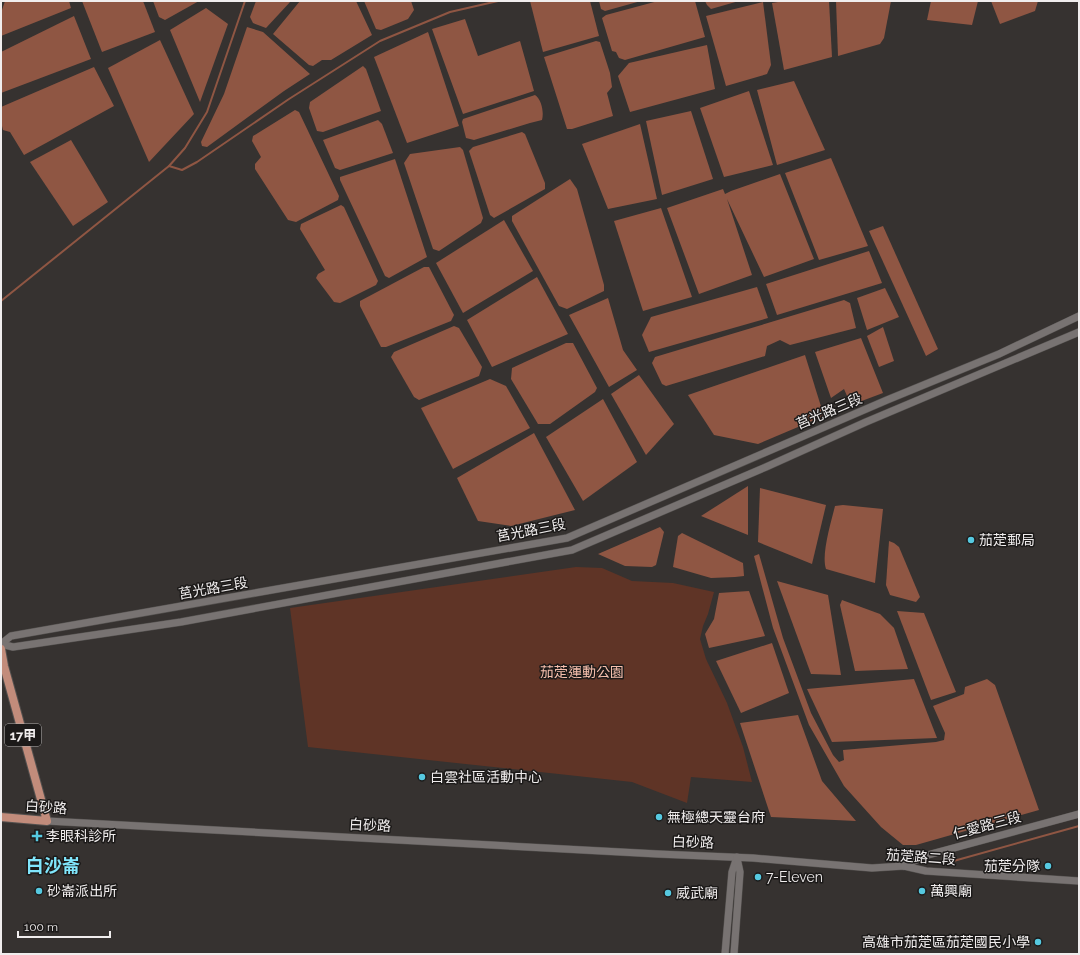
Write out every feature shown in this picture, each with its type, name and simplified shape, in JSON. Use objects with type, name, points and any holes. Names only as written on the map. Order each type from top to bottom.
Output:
[{"type":"main road","name":"17甲","points":[[1,649],[4,666],[47,821]]},
{"type":"main road","name":"白砂路","points":[[1,818],[47,821]]},
{"type":"street","name":"莒光路三段","points":[[1,644],[11,636],[567,538],[887,400],[999,354],[1079,316]]},
{"type":"street","name":"莒光路三段","points":[[1,644],[13,648],[173,623],[572,550],[866,422],[1079,332]]},
{"type":"street","name":"仁愛路三段","points":[[904,866],[924,856],[1079,814]]},
{"type":"street","name":"白砂路","points":[[47,821],[737,858]]},
{"type":"street","name":"茄萣路二段","points":[[737,858],[872,868],[904,866],[944,872],[1079,881]]},
{"type":"street","points":[[725,954],[732,872],[737,858]]},
{"type":"street","points":[[734,954],[740,872],[737,858]]},
{"type":"green space","name":"茄萣運動公園","points":[[576,567],[602,568],[632,581],[673,583],[714,592],[700,639],[706,659],[727,703],[743,747],[752,782],[691,777],[687,803],[632,782],[308,747],[290,608]]},
{"type":"shaded area","points":[[5,1],[69,1],[71,8],[1,36],[1,13]]},
{"type":"shaded area","points":[[82,1],[143,1],[155,32],[102,52]]},
{"type":"shaded area","points":[[153,1],[199,1],[165,20],[159,17]]},
{"type":"shaded area","points":[[256,1],[291,1],[266,28],[253,23],[250,17]]},
{"type":"shaded area","points":[[300,1],[356,1],[372,35],[331,60],[322,60],[313,66],[309,65],[273,34]]},
{"type":"shaded area","points":[[364,1],[411,1],[414,10],[408,19],[381,30],[376,29]]},
{"type":"shaded area","points":[[530,1],[590,1],[599,36],[543,52]]},
{"type":"shaded area","points":[[599,1],[641,1],[605,11],[601,9]]},
{"type":"shaded area","points":[[658,1],[695,1],[705,37],[625,60],[619,58],[616,52],[612,51],[602,18],[606,15]]},
{"type":"shaded area","points":[[705,1],[739,1],[711,9]]},
{"type":"shaded area","points":[[784,1],[829,1],[832,57],[784,70],[772,3]]},
{"type":"shaded area","points":[[836,1],[891,1],[884,38],[880,44],[838,56]]},
{"type":"shaded area","points":[[931,1],[978,1],[972,25],[927,20]]},
{"type":"shaded area","points":[[991,1],[1038,1],[1035,11],[1000,24]]},
{"type":"shaded area","points":[[763,2],[771,65],[767,74],[726,86],[706,16]]},
{"type":"shaded area","points":[[206,8],[228,24],[200,102],[170,30]]},
{"type":"shaded area","points":[[74,16],[91,59],[1,93],[1,52]]},
{"type":"shaded area","points":[[465,19],[478,56],[520,41],[534,91],[463,114],[432,29]]},
{"type":"shaded area","points":[[247,27],[263,32],[310,74],[207,147],[202,146],[201,142],[224,94]]},
{"type":"shaded area","points":[[428,32],[459,126],[407,143],[374,57]]},
{"type":"shaded area","points":[[160,40],[194,114],[149,162],[108,68]]},
{"type":"shaded area","points":[[596,41],[600,42],[610,73],[612,87],[607,93],[613,116],[572,129],[567,129],[544,57]]},
{"type":"shaded area","points":[[707,45],[715,89],[630,112],[618,76],[629,63]]},
{"type":"shaded area","points":[[363,66],[366,69],[381,111],[323,132],[317,131],[309,108],[310,102]]},
{"type":"shaded area","points":[[94,67],[114,106],[24,155],[10,132],[3,130],[1,122],[1,107]]},
{"type":"shaded area","points":[[794,81],[825,150],[777,165],[757,90]]},
{"type":"shaded area","points":[[749,91],[773,165],[724,177],[700,108]]},
{"type":"shaded area","points":[[535,95],[542,107],[542,120],[474,140],[466,138],[462,122],[463,119]]},
{"type":"shaded area","points":[[295,110],[299,112],[339,196],[338,200],[296,222],[288,220],[255,169],[255,164],[261,157],[252,141],[253,136]]},
{"type":"shaded area","points":[[691,111],[713,179],[662,195],[646,121]]},
{"type":"shaded area","points":[[378,120],[382,124],[393,153],[340,170],[335,168],[323,140]]},
{"type":"shaded area","points":[[640,124],[657,199],[608,209],[582,144]]},
{"type":"shaded area","points":[[522,132],[525,134],[545,183],[545,189],[494,218],[490,215],[469,151],[473,147]]},
{"type":"shaded area","points":[[71,140],[108,202],[73,226],[30,162]]},
{"type":"shaded area","points":[[460,147],[463,150],[483,218],[481,223],[439,251],[433,249],[404,163],[410,154]]},
{"type":"shaded area","points":[[831,158],[868,246],[819,260],[785,173]]},
{"type":"shaded area","points":[[395,159],[427,257],[389,278],[385,276],[340,180],[340,177]]},
{"type":"shaded area","points":[[780,174],[814,259],[764,277],[727,199],[752,275],[699,294],[667,208],[723,189],[725,194]]},
{"type":"shaded area","points":[[570,179],[577,189],[604,285],[604,291],[567,309],[559,306],[512,221],[512,216]]},
{"type":"shaded area","points":[[341,205],[344,207],[378,281],[376,285],[340,303],[334,302],[316,278],[318,274],[325,270],[300,229],[301,224]]},
{"type":"shaded area","points":[[661,208],[692,297],[643,311],[614,221]]},
{"type":"shaded area","points":[[504,220],[533,271],[463,313],[436,263]]},
{"type":"shaded area","points":[[883,226],[938,349],[926,356],[869,231]]},
{"type":"shaded area","points":[[869,251],[882,283],[777,315],[766,284]]},
{"type":"shaded area","points":[[424,267],[429,267],[454,315],[451,321],[386,347],[381,347],[360,306],[360,301]]},
{"type":"shaded area","points":[[537,277],[568,334],[492,367],[467,320]]},
{"type":"shaded area","points":[[757,287],[768,318],[649,352],[642,335],[651,317]]},
{"type":"shaded area","points":[[885,288],[899,317],[867,330],[857,298]]},
{"type":"shaded area","points":[[608,298],[623,350],[637,370],[609,387],[569,315]]},
{"type":"shaded area","points":[[844,300],[850,303],[856,328],[790,345],[780,340],[767,346],[765,356],[666,386],[662,384],[652,363],[655,357]]},
{"type":"shaded area","points":[[454,326],[459,328],[482,367],[479,376],[419,400],[414,397],[391,357],[394,352]]},
{"type":"shaded area","points":[[883,327],[894,361],[879,367],[867,336]]},
{"type":"shaded area","points":[[861,338],[883,393],[851,405],[844,389],[831,398],[815,352]]},
{"type":"shaded area","points":[[566,343],[573,343],[597,388],[595,392],[550,424],[538,424],[511,379],[512,368]]},
{"type":"shaded area","points":[[805,355],[824,416],[758,444],[714,435],[688,395]]},
{"type":"shaded area","points":[[639,375],[674,424],[646,455],[611,394]]},
{"type":"shaded area","points":[[490,379],[506,386],[530,428],[453,469],[421,408]]},
{"type":"shaded area","points":[[603,399],[637,462],[583,501],[546,437]]},
{"type":"shaded area","points":[[534,433],[575,510],[511,526],[478,521],[457,478]]},
{"type":"shaded area","points":[[748,486],[748,535],[701,516]]},
{"type":"shaded area","points":[[760,488],[826,505],[812,564],[758,542]]},
{"type":"shaded area","points":[[843,505],[883,509],[875,583],[826,569],[826,547],[835,506]]},
{"type":"shaded area","points":[[660,527],[664,532],[656,565],[652,567],[625,566],[598,554]]},
{"type":"shaded area","points":[[682,533],[743,563],[744,576],[711,578],[673,567],[678,536]]},
{"type":"shaded area","points":[[889,541],[899,547],[920,597],[916,602],[890,595],[886,585]]},
{"type":"shaded area","points":[[759,554],[783,638],[811,713],[833,755],[839,762],[844,760],[843,750],[936,742],[944,740],[945,733],[933,706],[964,694],[965,687],[987,679],[995,685],[1039,810],[916,845],[903,845],[881,827],[844,786],[809,725],[773,628],[754,556]]},
{"type":"shaded area","points":[[777,581],[828,595],[841,675],[811,674]]},
{"type":"shaded area","points":[[749,591],[765,636],[709,648],[705,634],[714,619],[719,593]]},
{"type":"shaded area","points":[[842,600],[880,614],[894,628],[908,669],[855,671],[840,605]]},
{"type":"shaded area","points":[[897,611],[924,613],[956,692],[931,700]]},
{"type":"shaded area","points":[[772,643],[789,693],[741,713],[716,661]]},
{"type":"shaded area","points":[[914,679],[937,738],[832,742],[807,689]]},
{"type":"shaded area","points":[[798,715],[822,781],[856,821],[771,817],[740,723]]},
{"type":"waterway","points":[[1,301],[169,166],[185,148],[207,112],[245,1]]},
{"type":"waterway","points":[[169,166],[182,170],[197,162],[289,99],[380,41],[450,12],[498,1]]},
{"type":"waterway","points":[[950,862],[1079,826]]},
{"type":"place","name":"茄萣郵局","points":[[971,540]]},
{"type":"place","name":"白雲社區活動中心","points":[[422,777]]},
{"type":"place","name":"無極總天靈台府","points":[[659,817]]},
{"type":"place","name":"李眼科診所","points":[[37,836]]},
{"type":"place","name":"茄萣分隊","points":[[1048,866]]},
{"type":"place","name":"7-Eleven","points":[[758,877]]},
{"type":"place","name":"砂崙派出所","points":[[39,891]]},
{"type":"place","name":"萬興廟","points":[[922,891]]},
{"type":"place","name":"威武廟","points":[[668,893]]},
{"type":"place","name":"高雄市茄萣區茄萣國民小學","points":[[1038,942]]},
{"type":"district","name":"白沙崙","points":[[53,866]]}]
